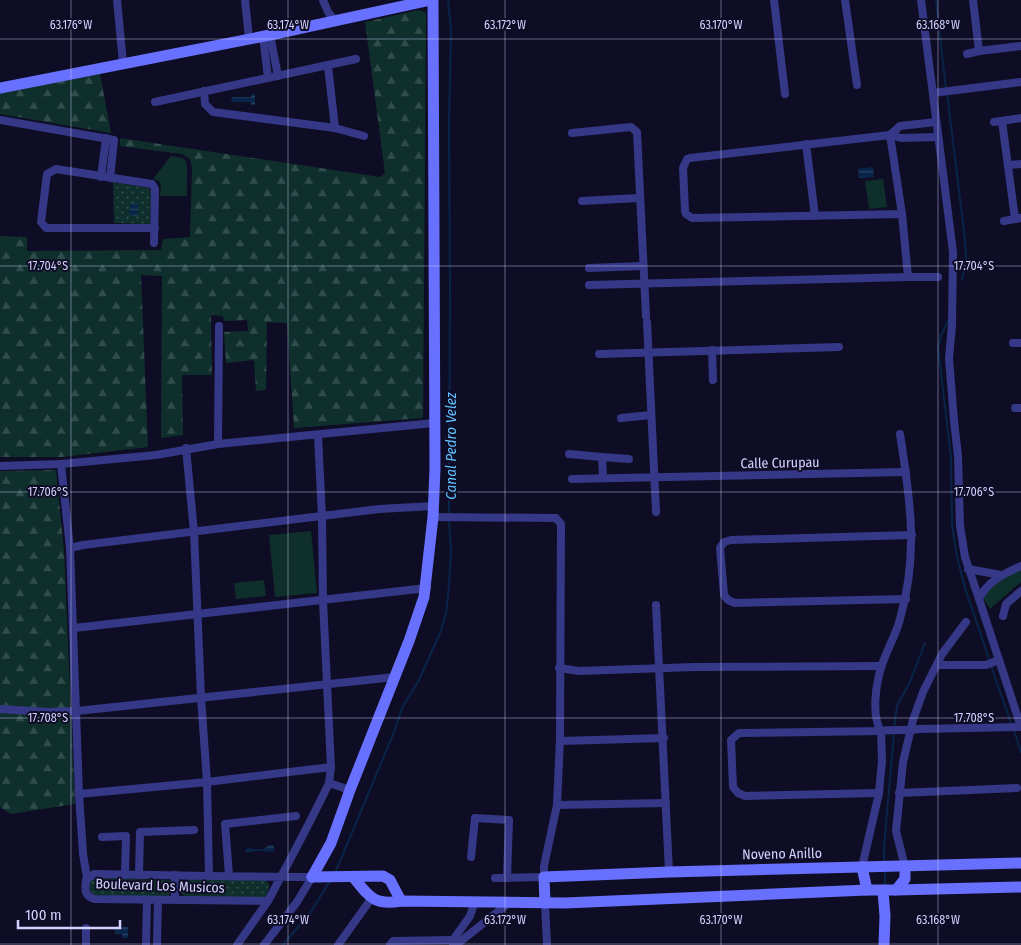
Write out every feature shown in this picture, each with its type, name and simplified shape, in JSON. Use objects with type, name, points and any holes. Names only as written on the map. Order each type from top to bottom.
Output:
[{"type":"street","points":[[117,0],[123,63]]},
{"type":"street","points":[[246,0],[248,38]]},
{"type":"street","points":[[323,0],[328,12],[335,21]]},
{"type":"street","points":[[774,0],[785,94]]},
{"type":"street","points":[[845,0],[857,85]]},
{"type":"street","points":[[879,793],[744,796],[733,787],[731,740],[739,733],[1015,727],[992,663],[978,599],[964,557],[960,526],[958,456],[949,358],[952,325],[953,252],[936,122],[937,92],[921,0]]},
{"type":"street","points":[[973,0],[979,51]]},
{"type":"street","points":[[0,88],[428,1],[436,513],[426,588],[410,641],[350,790],[318,877],[264,945]]},
{"type":"street","points":[[266,35],[278,76]]},
{"type":"street","points":[[266,35],[268,78]]},
{"type":"street","points":[[967,54],[1021,46]]},
{"type":"street","points":[[155,102],[356,59]]},
{"type":"street","points":[[328,66],[335,128]]},
{"type":"street","points":[[937,92],[1021,82]]},
{"type":"street","points":[[204,91],[205,104],[213,112],[335,128],[364,136]]},
{"type":"street","points":[[994,122],[1021,118]]},
{"type":"street","points":[[0,120],[114,140],[110,178]]},
{"type":"street","points":[[1002,121],[1018,218],[1004,221]]},
{"type":"street","points":[[890,135],[900,126],[936,122]]},
{"type":"street","points":[[572,133],[631,127],[637,132],[642,266],[647,319],[656,512]]},
{"type":"street","points":[[890,135],[902,214],[908,277]]},
{"type":"street","points":[[902,214],[692,218],[686,214],[683,168],[686,157],[890,135],[901,138],[938,137]]},
{"type":"street","points":[[101,176],[106,138]]},
{"type":"street","points":[[806,144],[815,216]]},
{"type":"street","points":[[1009,165],[1021,164]]},
{"type":"street","points":[[154,243],[155,228],[154,186],[56,169],[48,174],[41,222],[46,228],[155,228]]},
{"type":"street","points":[[582,201],[639,198]]},
{"type":"street","points":[[589,268],[642,266]]},
{"type":"street","points":[[589,286],[938,277]]},
{"type":"street","points":[[218,444],[219,326]]},
{"type":"street","points":[[598,354],[839,346]]},
{"type":"street","points":[[712,350],[713,380]]},
{"type":"street","points":[[621,418],[651,415]]},
{"type":"street","points":[[0,466],[61,464],[156,455],[186,448],[218,444],[434,423]]},
{"type":"street","points":[[885,731],[877,726],[875,713],[881,666],[898,626],[906,599],[912,535],[910,497],[900,434]]},
{"type":"street","points":[[237,945],[268,901],[329,783],[331,767],[326,684],[318,435]]},
{"type":"street","points":[[186,448],[194,532],[201,697],[207,782],[209,875]]},
{"type":"street","points":[[569,454],[629,459]]},
{"type":"street","points":[[602,456],[603,478]]},
{"type":"street","points":[[61,464],[70,548],[79,794],[83,854],[87,878]]},
{"type":"street","name":"Calle Curupau","points":[[572,479],[906,472]]},
{"type":"street","points":[[70,548],[379,509],[436,513],[459,517],[556,518],[559,520],[561,524],[560,741],[557,805],[544,866],[547,945]]},
{"type":"street","points":[[906,599],[735,603],[728,600],[724,595],[720,548],[724,542],[731,540],[912,535]]},
{"type":"street","points":[[978,599],[1001,575],[1021,566]]},
{"type":"street","points":[[968,568],[1001,575]]},
{"type":"street","points":[[74,628],[426,588]]},
{"type":"street","points":[[1003,616],[1006,604],[1021,591]]},
{"type":"street","points":[[656,605],[664,738],[669,872]]},
{"type":"street","points":[[896,890],[904,879],[905,867],[896,831],[903,762],[911,730],[920,700],[942,654],[966,622]]},
{"type":"street","points":[[938,665],[992,663]]},
{"type":"street","points":[[559,668],[579,670],[881,666]]},
{"type":"street","points":[[0,709],[47,712],[77,711],[395,677]]},
{"type":"street","points":[[867,890],[862,867],[879,793],[885,731]]},
{"type":"street","points":[[560,741],[664,738]]},
{"type":"street","points":[[79,794],[207,782],[331,767]]},
{"type":"street","points":[[329,783],[350,790]]},
{"type":"street","points":[[899,793],[1017,788]]},
{"type":"street","points":[[557,805],[666,803]]},
{"type":"street","points":[[229,875],[225,824],[296,816]]},
{"type":"street","points":[[471,857],[475,818],[509,820],[507,878]]},
{"type":"street","points":[[139,875],[140,832],[194,830]]},
{"type":"street","points":[[102,837],[126,836],[125,875]]},
{"type":"street","name":"Noveno Anillo","points":[[544,877],[1021,863]]},
{"type":"street","name":"Boulevard Los Musicos","points":[[268,901],[90,898],[85,892],[87,878],[94,874],[229,875],[280,878],[318,877]]},
{"type":"street","points":[[175,875],[175,900]]},
{"type":"street","points":[[318,877],[348,878],[377,875],[390,880],[401,901]]},
{"type":"street","points":[[495,878],[544,877]]},
{"type":"street","points":[[348,878],[371,899],[388,903],[401,901],[545,903],[867,890],[1021,887]]},
{"type":"street","points":[[883,891],[885,916],[884,945]]},
{"type":"street","points":[[338,945],[371,899]]},
{"type":"street","points":[[146,945],[147,900]]},
{"type":"street","points":[[157,945],[158,900]]},
{"type":"street","points":[[456,943],[470,916],[475,901]]},
{"type":"street","points":[[390,945],[393,941],[456,943],[510,902]]},
{"type":"street","points":[[86,928],[86,945]]},
{"type":"green space","points":[[419,10],[426,13],[423,418],[294,428],[287,323],[267,322],[266,390],[256,391],[254,360],[226,363],[224,332],[248,331],[247,320],[224,321],[223,316],[211,315],[212,375],[182,375],[183,435],[161,438],[162,276],[141,275],[148,447],[62,457],[0,457],[0,236],[27,237],[27,251],[161,250],[163,239],[190,237],[192,168],[190,159],[182,154],[120,146],[120,138],[380,177],[385,173],[365,22]]},
{"type":"green space","points":[[100,74],[111,133],[0,114],[0,93]]},
{"type":"green space","points":[[171,156],[182,158],[186,161],[187,196],[160,196],[161,186],[159,181],[153,179]]},
{"type":"green space","points":[[883,179],[887,207],[869,209],[865,181]]},
{"type":"green space","points":[[113,182],[148,188],[151,191],[150,224],[114,223]]},
{"type":"green space","points":[[56,470],[64,551],[75,804],[11,814],[0,807],[0,471]]},
{"type":"green space","points":[[311,531],[317,593],[275,597],[269,535]]},
{"type":"green space","points":[[1021,567],[1021,582],[990,609],[981,595],[997,578]]},
{"type":"green space","points":[[264,580],[266,596],[236,599],[234,583]]},
{"type":"green space","points":[[95,878],[167,880],[171,881],[171,890],[167,898],[94,895],[89,886],[90,882]]},
{"type":"green space","points":[[187,879],[264,879],[269,884],[267,895],[263,898],[188,897],[184,896],[180,891],[182,884]]},
{"type":"water","points":[[251,94],[255,94],[255,105],[251,105],[251,102],[231,102],[232,97],[251,97]]},
{"type":"water","points":[[873,167],[874,177],[859,178],[858,169]]},
{"type":"water","points":[[131,203],[139,204],[137,216],[129,215]]},
{"type":"water","points":[[269,845],[274,846],[274,851],[245,852],[247,848],[262,849]]},
{"type":"water","points":[[115,927],[128,927],[128,938],[122,938],[122,934],[115,934]]},
{"type":"waterway","name":"Canal Pedro Velez","points":[[448,0],[451,31],[449,124],[449,514]]},
{"type":"waterway","points":[[936,0],[946,89]]},
{"type":"waterway","points":[[947,93],[965,240],[966,258],[962,280]]},
{"type":"waterway","points":[[949,319],[941,335],[938,348],[951,457],[952,526],[965,588],[990,662]]},
{"type":"waterway","name":"Canal Pedro Velez","points":[[335,873],[392,737],[403,706],[418,682],[440,633],[446,614],[449,585],[451,550],[449,519]]},
{"type":"waterway","points":[[894,728],[897,706],[910,682],[925,643]]},
{"type":"waterway","points":[[991,666],[1012,726]]},
{"type":"waterway","points":[[1014,730],[1021,752]]},
{"type":"waterway","points":[[884,863],[894,733]]},
{"type":"waterway","points":[[885,870],[885,885]]},
{"type":"waterway","name":"Canal Pedro Velez","points":[[283,945],[310,913],[330,881]]}]
